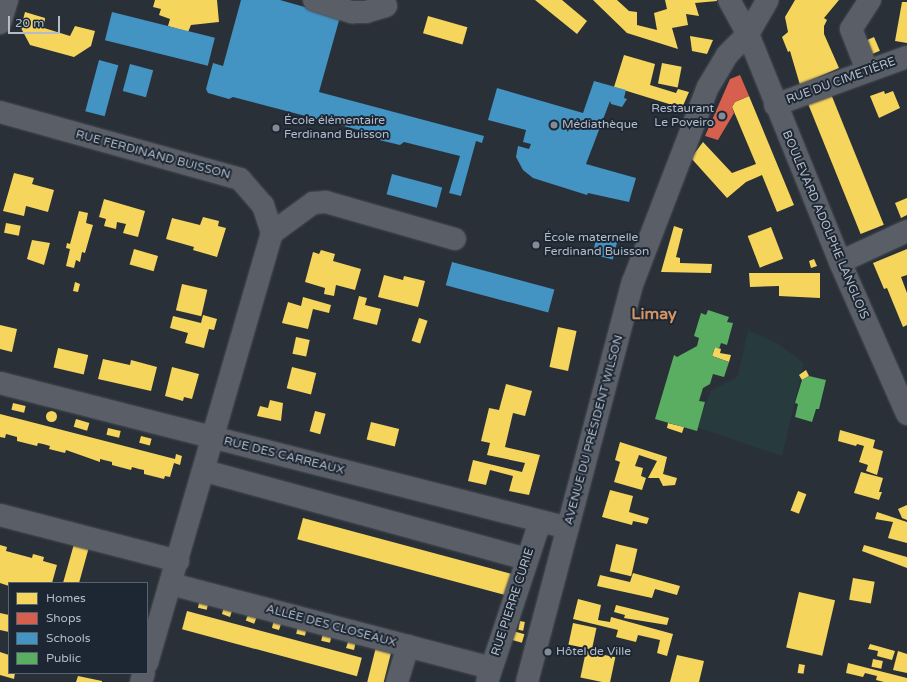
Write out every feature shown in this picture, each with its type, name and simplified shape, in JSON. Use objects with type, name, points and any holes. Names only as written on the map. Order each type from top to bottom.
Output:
[{"type":"street","points":[[0,23],[7,0]]},
{"type":"street","points":[[314,0],[352,12],[366,12],[386,6]]},
{"type":"street","name":"BOULEVARD ADOLPHE LANGLOIS","points":[[729,0],[748,34],[840,262],[907,414]]},
{"type":"street","name":"AVENUE DU PRÉSIDENT WILSON","points":[[527,682],[633,282],[708,87],[727,55],[748,34],[768,0]]},
{"type":"street","points":[[866,70],[851,28],[870,0]]},
{"type":"street","name":"RUE DU CIMETIÈRE","points":[[776,105],[866,70],[907,57]]},
{"type":"street","name":"RUE FERDINAND BUISSON","points":[[0,112],[240,179],[263,205],[272,233]]},
{"type":"street","points":[[148,660],[205,471],[272,233],[313,203],[326,202],[430,233],[454,238]]},
{"type":"street","points":[[840,262],[907,231]]},
{"type":"street","name":"RUE DES CARREAUX","points":[[0,383],[214,439],[568,528]]},
{"type":"street","points":[[205,471],[527,559]]},
{"type":"street","points":[[0,515],[178,561]]},
{"type":"street","name":"RUE PIERRE CURIE","points":[[489,675],[540,522]]},
{"type":"street","name":"ALLÉE DES CLOSEAUX","points":[[171,584],[408,646],[489,675]]},
{"type":"street","points":[[398,682],[408,646]]},
{"type":"green space","points":[[748,330],[780,345],[804,363],[782,456],[696,427],[711,391],[738,376]]},
{"type":"building: Homes","points":[[155,0],[217,0],[219,22],[191,25],[188,32],[168,26],[170,19],[159,15],[161,9],[153,7]]},
{"type":"building: Homes","points":[[535,0],[562,0],[587,21],[577,34]]},
{"type":"building: Homes","points":[[593,0],[617,0],[629,11],[637,12],[637,25],[657,30],[654,13],[667,9],[665,0],[717,1],[695,3],[699,16],[686,14],[688,25],[672,28],[678,49],[627,33]]},
{"type":"building: Homes","points":[[795,0],[839,0],[824,18],[827,20],[824,26],[824,34],[839,68],[800,85],[790,51],[788,52],[782,37],[788,32],[785,17]]},
{"type":"building: Homes","points":[[902,2],[907,2],[907,43],[895,41]]},
{"type":"building: Homes","points":[[25,12],[45,18],[44,28],[70,36],[75,26],[95,31],[91,46],[74,57],[30,45],[21,28]]},
{"type":"building: Homes","points":[[428,16],[467,27],[462,45],[423,33]]},
{"type":"building: Homes","points":[[690,36],[713,40],[707,54],[692,51]]},
{"type":"building: Homes","points":[[874,37],[880,51],[871,55],[865,41]]},
{"type":"building: Homes","points":[[624,55],[655,64],[650,85],[676,93],[678,89],[689,92],[682,108],[614,87]]},
{"type":"building: Homes","points":[[662,63],[682,67],[678,87],[658,84]]},
{"type":"building: Homes","points":[[884,91],[885,94],[893,91],[900,108],[879,118],[870,96]]},
{"type":"building: Homes","points":[[831,94],[884,225],[861,234],[808,103]]},
{"type":"building: Homes","points":[[749,96],[794,205],[777,212],[762,175],[746,182],[727,198],[691,158],[703,142],[732,173],[756,164],[732,107],[735,102]]},
{"type":"building: Homes","points":[[14,173],[34,178],[32,184],[54,190],[48,212],[26,206],[24,216],[3,211]]},
{"type":"building: Homes","points":[[907,198],[907,215],[901,218],[895,203]]},
{"type":"building: Homes","points":[[104,199],[145,211],[138,237],[123,233],[126,224],[117,222],[116,229],[104,226],[106,219],[99,217]]},
{"type":"building: Homes","points":[[79,211],[88,213],[86,223],[93,225],[85,253],[82,252],[80,262],[76,260],[74,268],[66,266],[70,249],[66,248],[67,243],[70,244]]},
{"type":"building: Homes","points":[[203,217],[219,221],[218,226],[226,228],[217,257],[193,250],[194,247],[166,239],[172,218],[200,225]]},
{"type":"building: Homes","points":[[6,223],[21,226],[19,236],[4,233]]},
{"type":"building: Homes","points":[[674,226],[683,229],[676,257],[680,258],[680,263],[712,264],[711,273],[661,272]]},
{"type":"building: Homes","points":[[771,227],[783,259],[760,268],[748,236]]},
{"type":"building: Homes","points":[[32,240],[50,243],[44,265],[27,259]]},
{"type":"building: Homes","points":[[134,249],[158,256],[154,271],[130,264]]},
{"type":"building: Homes","points":[[907,249],[907,275],[901,277],[907,293],[907,325],[903,327],[887,288],[884,289],[873,263]]},
{"type":"building: Homes","points":[[321,250],[335,254],[333,261],[361,269],[355,290],[336,285],[334,296],[324,294],[325,288],[305,282],[313,252],[319,254]]},
{"type":"building: Homes","points":[[814,259],[817,266],[811,268],[809,261]]},
{"type":"building: Homes","points":[[749,273],[820,273],[820,298],[779,296],[779,286],[750,287]]},
{"type":"building: Homes","points":[[384,275],[403,280],[404,276],[425,281],[418,307],[378,297]]},
{"type":"building: Homes","points":[[75,282],[80,284],[78,292],[73,291]]},
{"type":"building: Homes","points":[[182,284],[207,290],[201,316],[176,310]]},
{"type":"building: Homes","points":[[359,296],[367,298],[365,305],[381,309],[377,325],[353,319]]},
{"type":"building: Homes","points":[[303,297],[331,305],[329,313],[313,309],[308,329],[282,323],[288,302],[301,306]]},
{"type":"building: Homes","points":[[203,315],[217,319],[214,330],[209,329],[204,348],[185,343],[188,333],[170,328],[173,316],[201,323]]},
{"type":"building: Homes","points":[[419,318],[428,321],[420,344],[412,341]]},
{"type":"building: Homes","points":[[0,325],[17,329],[12,352],[0,349]]},
{"type":"building: Homes","points":[[558,327],[577,331],[568,371],[549,367]]},
{"type":"building: Homes","points":[[296,337],[310,340],[306,357],[292,354]]},
{"type":"building: Homes","points":[[715,347],[721,349],[720,353],[731,355],[729,362],[712,356]]},
{"type":"building: Homes","points":[[58,348],[88,355],[84,374],[54,367]]},
{"type":"building: Homes","points":[[103,359],[130,365],[131,360],[157,367],[151,391],[98,379]]},
{"type":"building: Homes","points":[[172,367],[199,374],[192,399],[184,397],[183,401],[165,396]]},
{"type":"building: Homes","points":[[292,367],[316,373],[311,394],[287,388]]},
{"type":"building: Homes","points":[[806,370],[809,376],[802,380],[799,375]]},
{"type":"building: Homes","points":[[506,384],[532,391],[525,416],[513,413],[505,447],[540,455],[529,495],[509,491],[513,476],[490,470],[486,485],[468,481],[473,460],[522,472],[525,463],[487,455],[490,443],[481,441],[489,408],[499,410]]},
{"type":"building: Homes","points":[[270,400],[283,403],[281,421],[257,416],[260,406],[268,408]]},
{"type":"building: Homes","points":[[13,403],[26,406],[24,413],[11,410]]},
{"type":"building: Homes","points":[[49,411],[53,411],[55,412],[55,420],[49,421],[46,418],[46,414]]},
{"type":"building: Homes","points":[[315,411],[326,414],[320,434],[310,431]]},
{"type":"building: Homes","points":[[0,414],[175,459],[176,454],[182,456],[180,465],[174,463],[170,477],[165,476],[164,479],[144,474],[144,470],[132,467],[131,470],[112,465],[112,462],[100,459],[100,462],[66,450],[65,453],[49,449],[50,446],[43,444],[38,443],[37,446],[17,441],[17,437],[6,434],[5,438],[0,437]]},
{"type":"building: Homes","points":[[76,419],[89,423],[87,431],[74,427]]},
{"type":"building: Homes","points":[[371,422],[399,429],[395,446],[367,439]]},
{"type":"building: Homes","points":[[668,423],[684,427],[682,433],[667,428]]},
{"type":"building: Homes","points":[[108,428],[121,431],[119,438],[106,435]]},
{"type":"building: Homes","points":[[840,430],[875,440],[873,448],[883,451],[877,475],[866,471],[868,465],[859,462],[864,446],[857,444],[856,446],[838,441]]},
{"type":"building: Homes","points":[[141,436],[152,439],[150,446],[139,443]]},
{"type":"building: Homes","points":[[620,442],[667,457],[663,474],[677,478],[675,485],[663,486],[659,478],[648,478],[657,461],[639,455],[635,466],[643,468],[641,476],[646,478],[642,490],[614,482],[620,462],[615,460]]},
{"type":"building: Homes","points":[[861,472],[883,478],[879,492],[882,492],[879,500],[854,493]]},
{"type":"building: Homes","points":[[610,490],[633,496],[629,512],[649,518],[647,524],[633,521],[632,525],[602,517]]},
{"type":"building: Homes","points":[[798,491],[806,494],[799,514],[790,511]]},
{"type":"building: Homes","points":[[907,505],[907,520],[902,518],[898,509]]},
{"type":"building: Homes","points":[[877,512],[907,522],[907,543],[888,538],[893,522],[875,519]]},
{"type":"building: Homes","points":[[303,518],[512,574],[506,595],[297,539]]},
{"type":"building: Homes","points":[[74,544],[89,547],[79,582],[63,582]]},
{"type":"building: Homes","points":[[616,544],[637,549],[631,576],[610,571]]},
{"type":"building: Homes","points":[[0,545],[7,547],[6,551],[32,558],[33,554],[44,557],[43,561],[57,565],[52,582],[8,582],[8,586],[0,583]]},
{"type":"building: Homes","points":[[864,545],[907,557],[907,568],[862,551]]},
{"type":"building: Homes","points":[[633,573],[680,586],[677,595],[655,589],[652,598],[597,586],[600,575],[630,582]]},
{"type":"building: Homes","points":[[853,578],[875,582],[871,603],[849,600]]},
{"type":"building: Homes","points":[[799,592],[835,600],[822,656],[786,648]]},
{"type":"building: Homes","points":[[200,599],[209,601],[207,610],[198,608]]},
{"type":"building: Homes","points":[[578,599],[601,605],[598,620],[610,622],[611,617],[673,634],[667,656],[657,653],[660,640],[638,635],[636,642],[616,637],[618,630],[573,619]]},
{"type":"building: Homes","points":[[616,605],[669,618],[667,625],[624,618],[625,615],[614,612]]},
{"type":"building: Homes","points":[[224,606],[233,608],[230,617],[222,614]]},
{"type":"building: Homes","points":[[187,611],[362,658],[357,676],[182,629]]},
{"type":"building: Homes","points":[[249,612],[257,615],[254,624],[246,620]]},
{"type":"building: Homes","points":[[0,613],[8,615],[8,632],[0,630]]},
{"type":"building: Homes","points":[[274,619],[282,621],[279,630],[272,628]]},
{"type":"building: Homes","points":[[520,621],[525,622],[523,631],[518,630]]},
{"type":"building: Homes","points":[[573,623],[596,628],[592,650],[568,645]]},
{"type":"building: Homes","points":[[298,626],[307,628],[305,636],[296,634]]},
{"type":"building: Homes","points":[[510,630],[524,634],[522,643],[508,639]]},
{"type":"building: Homes","points":[[323,633],[332,635],[330,643],[321,641]]},
{"type":"building: Homes","points":[[349,639],[356,641],[354,650],[346,648]]},
{"type":"building: Homes","points":[[870,644],[895,651],[892,660],[877,656],[878,651],[868,649]]},
{"type":"building: Homes","points":[[376,647],[392,651],[384,682],[367,682]]},
{"type":"building: Homes","points":[[586,651],[615,657],[610,682],[602,682],[580,677]]},
{"type":"building: Homes","points":[[898,651],[907,654],[907,673],[893,670]]},
{"type":"building: Homes","points":[[0,652],[8,655],[8,674],[15,674],[14,679],[0,675]]},
{"type":"building: Homes","points":[[677,655],[704,661],[699,682],[670,682]]},
{"type":"building: Homes","points":[[873,659],[883,661],[881,669],[871,667]]},
{"type":"building: Homes","points":[[848,663],[907,678],[907,682],[884,682],[876,680],[877,676],[865,673],[863,677],[846,673]]},
{"type":"building: Homes","points":[[799,664],[805,665],[804,674],[798,673]]},
{"type":"building: Homes","points":[[78,676],[102,681],[102,682],[76,682]]},
{"type":"building: Shops","points":[[740,75],[749,96],[735,102],[732,107],[734,113],[718,140],[705,136],[730,79]]},
{"type":"building: Schools","points":[[241,0],[280,0],[340,17],[319,92],[484,136],[482,143],[476,141],[461,196],[449,193],[460,156],[404,142],[400,145],[375,139],[374,134],[233,97],[229,99],[208,93],[206,89],[213,63],[223,66]]},
{"type":"building: Schools","points":[[112,12],[215,38],[208,66],[105,40]]},
{"type":"building: Schools","points":[[99,60],[118,65],[105,116],[85,111]]},
{"type":"building: Schools","points":[[130,64],[153,70],[146,97],[123,91]]},
{"type":"building: Schools","name":"Médiathèque","points":[[594,81],[626,90],[624,98],[627,99],[622,107],[611,104],[610,101],[586,164],[636,178],[629,202],[588,193],[587,195],[533,178],[523,170],[516,157],[518,146],[529,149],[531,144],[523,142],[526,130],[488,120],[497,88],[583,113]]},
{"type":"building: Schools","points":[[392,174],[442,187],[437,208],[387,194]]},
{"type":"building: Schools","points":[[597,236],[617,241],[613,260],[592,254]]},
{"type":"building: Schools","points":[[452,262],[554,289],[548,313],[446,285]]},
{"type":"building: Public","points":[[708,310],[729,317],[727,322],[733,323],[727,345],[721,343],[719,349],[715,347],[712,356],[729,362],[724,377],[713,374],[710,384],[703,388],[699,401],[705,402],[697,431],[655,419],[674,355],[677,357],[697,346],[699,338],[694,336],[701,313],[706,315]]},
{"type":"building: Public","points":[[809,376],[826,380],[819,409],[816,409],[812,422],[795,417],[798,404],[795,403],[802,380]]},
{"type":"place","name":"Restaurant Le Poveiro","points":[[722,116]]},
{"type":"place","name":"Médiathèque","points":[[554,125]]},
{"type":"place","name":"École élémentaire Ferdinand Buisson","points":[[276,128]]},
{"type":"place","name":"École maternelle Ferdinand Buisson","points":[[536,245]]},
{"type":"place","name":"Hôtel de Ville","points":[[548,652]]},
{"type":"district","name":"Limay","points":[[654,314]]}]
